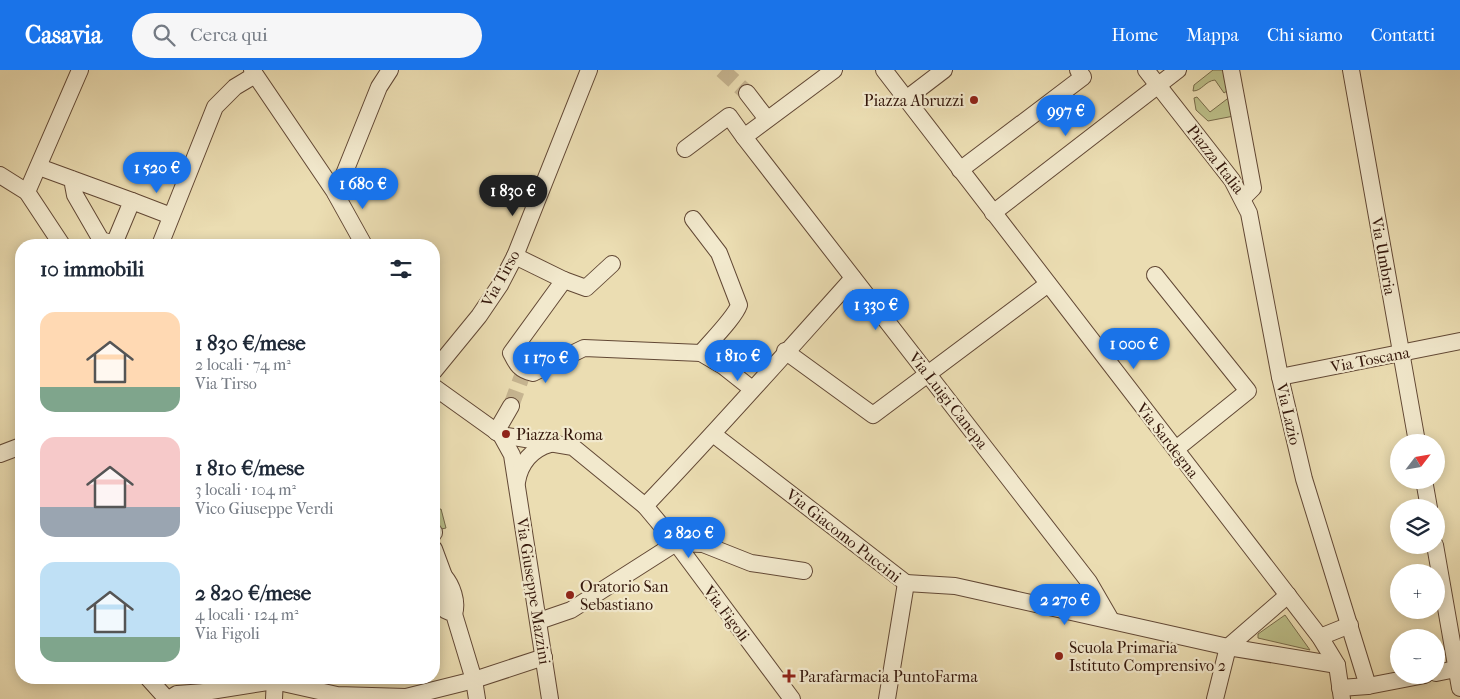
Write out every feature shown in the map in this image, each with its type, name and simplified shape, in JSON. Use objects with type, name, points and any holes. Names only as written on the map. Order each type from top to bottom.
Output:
[{"type":"street","points":[[28,192],[80,70]]},
{"type":"street","points":[[336,194],[379,87],[390,70]]},
{"type":"street","name":"Via Tirso","points":[[440,363],[484,308],[500,285],[515,256],[589,70]]},
{"type":"street","points":[[744,137],[834,70]]},
{"type":"street","name":"Via Sardegna","points":[[884,70],[1320,637],[1337,665],[1341,694]]},
{"type":"street","points":[[906,99],[944,70]]},
{"type":"street","points":[[960,170],[1083,77],[1078,70]]},
{"type":"street","name":"Piazza Italia","points":[[1146,70],[1232,180],[1243,198],[1253,188],[1231,70]]},
{"type":"street","points":[[993,213],[1178,70]]},
{"type":"street","name":"Via Umbria","points":[[1351,70],[1416,434]]},
{"type":"street","points":[[162,239],[215,106],[254,72],[336,194],[361,239]]},
{"type":"street","points":[[747,92],[767,119]]},
{"type":"street","name":"Via Luigi Canepa","points":[[685,149],[729,116],[1089,582],[1111,620]]},
{"type":"street","points":[[39,167],[171,216]]},
{"type":"street","points":[[0,174],[28,192],[58,239]]},
{"type":"street","points":[[72,179],[75,195],[100,239]]},
{"type":"street","name":"Via Lazio","points":[[1243,198],[1249,213],[1280,377],[1304,479],[1368,686]]},
{"type":"street","points":[[116,239],[132,201]]},
{"type":"street","points":[[693,220],[719,253],[739,305],[736,314],[728,320],[702,353]]},
{"type":"street","points":[[515,256],[564,280],[586,288],[612,264]]},
{"type":"street","points":[[1155,275],[1248,391],[1176,449]]},
{"type":"street","points":[[645,506],[713,434],[853,278]]},
{"type":"street","points":[[564,280],[511,353],[523,374],[533,374],[584,348],[702,353],[724,366],[752,389]]},
{"type":"street","points":[[785,352],[872,415],[1048,284]]},
{"type":"street","name":"Via Toscana","points":[[1280,377],[1460,341]]},
{"type":"street","points":[[440,390],[499,434],[512,455],[516,484]]},
{"type":"street","points":[[499,434],[511,406]]},
{"type":"street","points":[[499,434],[550,444]]},
{"type":"street","name":"Via Giacomo Puccini","points":[[713,434],[906,583],[887,699]]},
{"type":"street","points":[[516,484],[519,469],[527,458],[550,444]]},
{"type":"street","name":"Via Figoli","points":[[550,444],[573,448],[645,506],[676,543],[792,699]]},
{"type":"street","points":[[0,454],[15,448]]},
{"type":"street","name":"Via Giuseppe Mazzini","points":[[516,484],[550,699]]},
{"type":"street","points":[[539,621],[571,610],[676,543],[703,544],[751,563],[804,571]]},
{"type":"street","points":[[1437,554],[1460,688]]},
{"type":"street","points":[[906,583],[955,586],[1228,646],[1337,665]]},
{"type":"street","points":[[440,591],[445,610],[454,614],[474,680],[477,699]]},
{"type":"street","points":[[1215,699],[1228,646],[1288,595]]},
{"type":"street","points":[[1320,637],[1350,626]]},
{"type":"street","points":[[292,684],[338,697],[406,697],[474,680],[544,657]]},
{"type":"street","points":[[1445,671],[1458,669]]},
{"type":"street","points":[[1341,694],[1390,682]]},
{"type":"street","points":[[154,684],[168,699],[177,694],[204,695],[253,684]]},
{"type":"street","points":[[274,699],[275,684]]},
{"type":"green space","points":[[1213,70],[1227,70],[1230,89],[1224,93],[1215,80],[1193,91],[1194,85]]},
{"type":"green space","points":[[1231,96],[1234,116],[1208,121],[1196,110],[1194,98],[1197,97],[1210,112]]},
{"type":"green space","points":[[440,509],[446,528],[440,529]]},
{"type":"green space","points":[[1285,615],[1310,650],[1258,638],[1258,634]]},
{"type":"tunnel","points":[[722,70],[747,93]]},
{"type":"tunnel","points":[[511,406],[522,376]]},
{"type":"place","name":"Piazza Abruzzi","points":[[974,100]]},
{"type":"place","name":"Piazza Roma","points":[[506,434]]},
{"type":"place","name":"Oratorio San Sebastiano","points":[[570,595]]},
{"type":"place","name":"Scuola Primaria Istituto Comprensivo 2","points":[[1059,656]]},
{"type":"place","name":"Parafarmacia PuntoFarma","points":[[789,676]]}]
